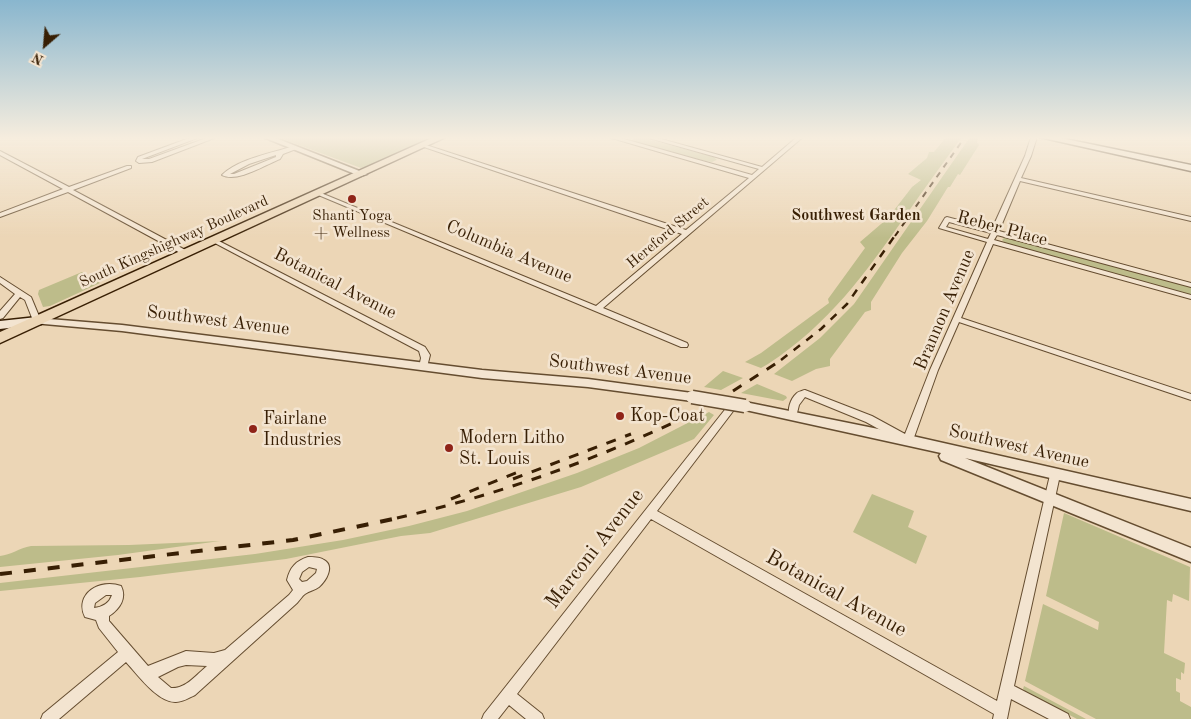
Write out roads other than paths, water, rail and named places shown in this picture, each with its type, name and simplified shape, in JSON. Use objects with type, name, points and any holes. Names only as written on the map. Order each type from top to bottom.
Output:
[{"type":"main road","name":"South Kingshighway Boulevard","points":[[0,338],[370,171]]},
{"type":"main road","points":[[0,325],[37,321]]},
{"type":"street","points":[[32,171],[188,254]]},
{"type":"street","points":[[0,215],[119,171]]},
{"type":"street","points":[[235,171],[225,175],[234,176],[247,171]]},
{"type":"street","points":[[354,171],[363,174]]},
{"type":"street","points":[[507,171],[690,231]]},
{"type":"street","points":[[730,171],[753,177]]},
{"type":"street","name":"Hereford Street","points":[[597,309],[762,171]]},
{"type":"street","name":"Brannon Avenue","points":[[908,440],[957,319],[1021,171]]},
{"type":"street","points":[[1018,179],[1191,219]]},
{"type":"street","name":"Columbia Avenue","points":[[319,194],[684,345]]},
{"type":"street","name":"Reber Place","points":[[1191,285],[946,219],[942,228],[1191,297]]},
{"type":"street","name":"Botanical Avenue","points":[[215,241],[422,349],[426,357],[423,366]]},
{"type":"street","points":[[0,279],[28,299],[37,321]]},
{"type":"street","points":[[0,316],[20,293]]},
{"type":"street","points":[[957,319],[1191,397]]},
{"type":"street","name":"Southwest Avenue","points":[[37,321],[131,329],[482,374],[588,383],[692,397],[735,408],[793,415],[1191,505]]},
{"type":"street","points":[[793,415],[794,405],[800,394],[805,393],[869,419],[908,440],[1191,555]]},
{"type":"street","name":"Marconi Avenue","points":[[489,719],[692,455],[735,408]]},
{"type":"street","points":[[1001,715],[1055,475]]},
{"type":"street","name":"Botanical Avenue","points":[[650,512],[1001,715]]},
{"type":"street","points":[[103,613],[102,620],[105,625],[146,673],[167,694],[183,694],[190,690],[293,599],[302,588]]},
{"type":"street","points":[[48,719],[128,652]]},
{"type":"street","points":[[146,673],[160,670],[186,658],[210,661],[230,655]]},
{"type":"street","points":[[1006,689],[1063,719]]},
{"type":"street","points":[[508,695],[537,719]]},
{"type":"railway","points":[[895,236],[941,171]]},
{"type":"railway","points":[[781,360],[821,329],[847,304],[896,234]]},
{"type":"railway","points":[[733,391],[783,359]]},
{"type":"railway","points":[[397,518],[475,498],[550,473],[625,444],[698,411]]},
{"type":"railway","points":[[513,479],[631,434]]},
{"type":"railway","points":[[451,499],[518,472]]},
{"type":"railway","points":[[0,574],[293,540],[403,517]]},
{"type":"place","name":"Shanti Yoga + Wellness","points":[[352,199]]},
{"type":"place","name":"Kop-Coat","points":[[620,416]]},
{"type":"place","name":"Fairlane Industries","points":[[253,429]]},
{"type":"place","name":"Modern Litho St. Louis","points":[[449,448]]},
{"type":"district","name":"Southwest Garden","points":[[856,216]]}]
